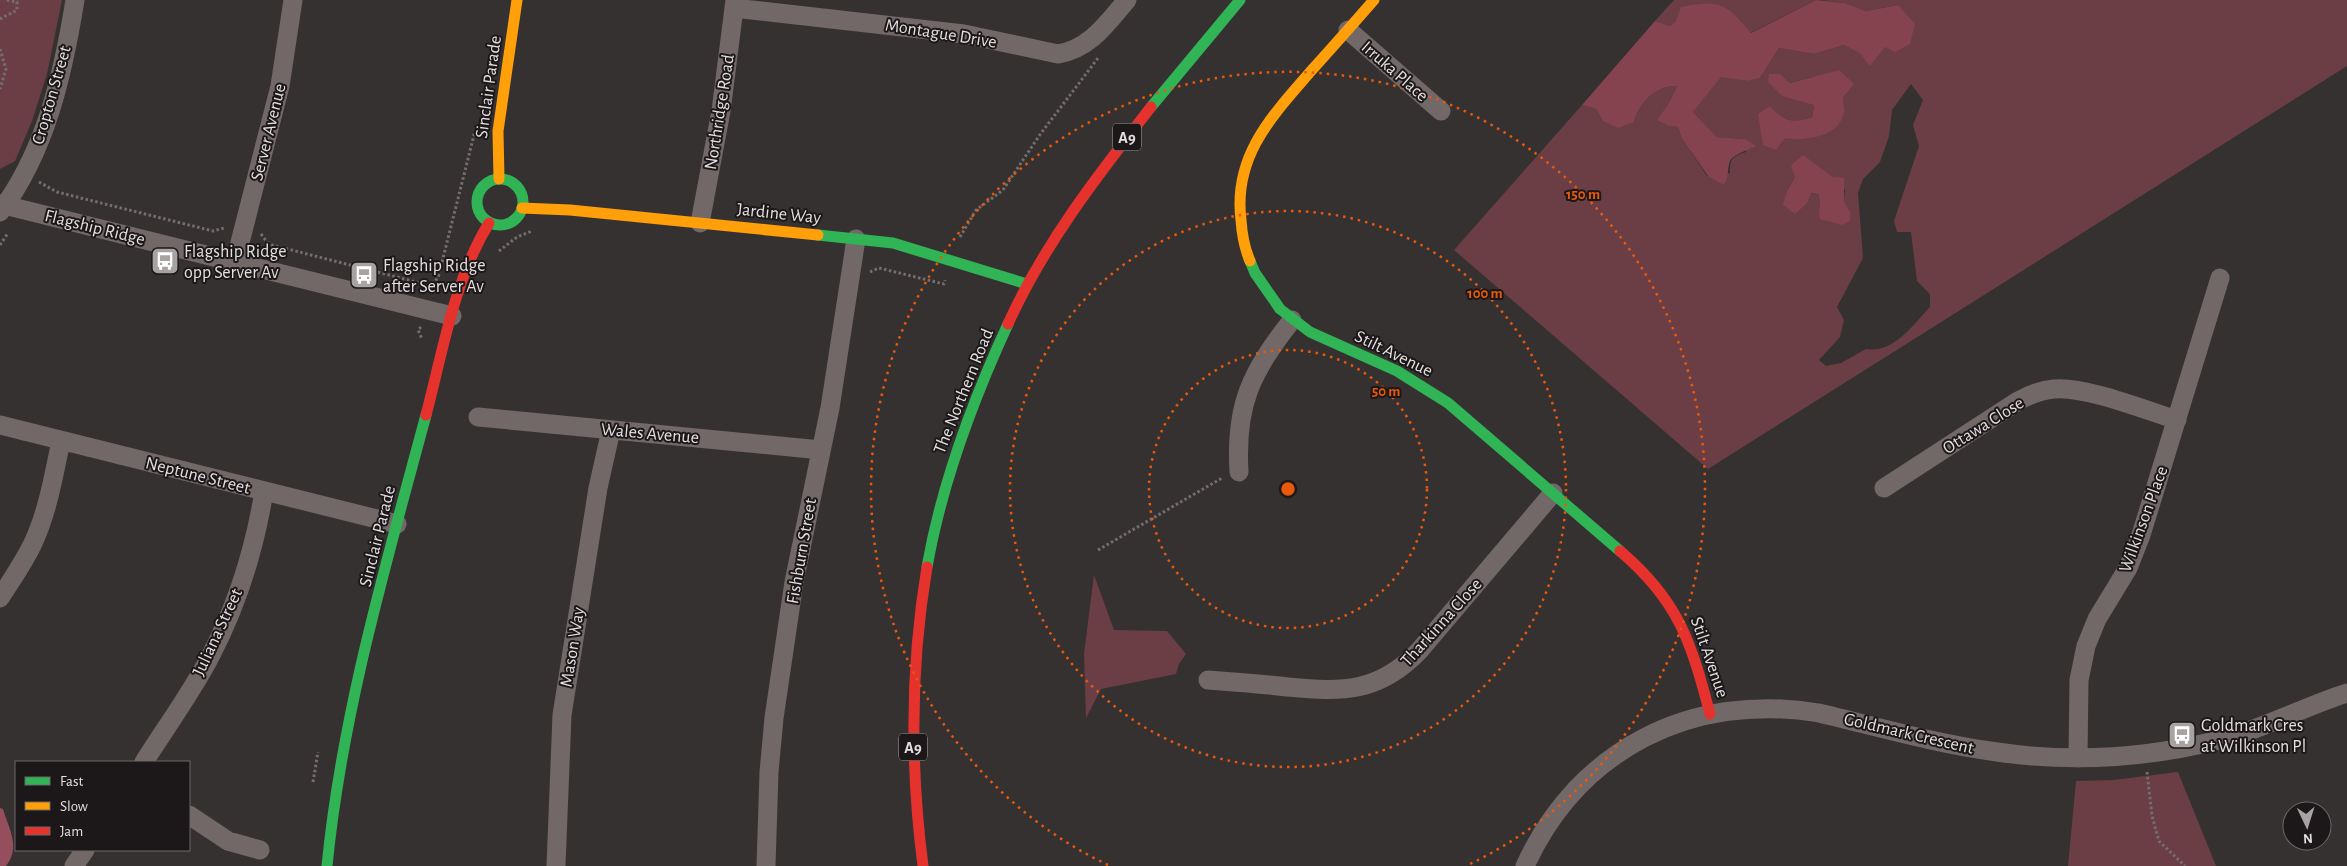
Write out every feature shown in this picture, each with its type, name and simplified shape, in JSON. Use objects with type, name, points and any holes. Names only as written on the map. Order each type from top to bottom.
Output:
[{"type":"main road","name":"Sinclair Parade","points":[[499,179],[498,131],[517,0]]},
{"type":"main road","name":"The Northern Road","points":[[923,866],[915,794],[913,730],[916,664],[929,565],[943,496],[957,448],[987,367],[1026,284],[1061,230],[1133,129],[1192,55],[1240,0]]},
{"type":"main road","name":"Stilt Avenue","points":[[1374,0],[1261,129],[1249,154],[1241,180],[1239,218],[1244,248],[1261,284],[1280,309],[1292,320],[1324,339],[1378,362],[1436,394],[1639,567],[1669,603],[1688,638],[1710,714]]},
{"type":"main road","points":[[499,179],[506,180],[518,188],[523,201],[522,208],[515,220],[509,224],[496,226],[489,224],[478,213],[476,197],[484,184],[499,179]]},
{"type":"main road","name":"Jardine Way","points":[[522,208],[570,210],[893,243],[1026,284]]},
{"type":"main road","name":"Sinclair Parade","points":[[327,866],[333,806],[350,711],[397,524],[461,284],[476,244],[489,224]]},
{"type":"street","name":"Cropton Street","points":[[2,207],[32,158],[47,121],[65,52],[75,0]]},
{"type":"street","name":"Server Avenue","points":[[235,262],[280,86],[293,0]]},
{"type":"street","name":"Montague Drive","points":[[735,4],[919,27],[964,34],[1058,54],[1070,52],[1088,42],[1126,0]]},
{"type":"street","name":"Northridge Road","points":[[700,223],[721,111],[735,4]]},
{"type":"street","name":"Irruka Place","points":[[1348,30],[1441,111]]},
{"type":"street","name":"Flagship Ridge","points":[[2,207],[452,316]]},
{"type":"street","name":"Fishburn Street","points":[[766,866],[769,772],[774,718],[794,582],[830,408],[856,239]]},
{"type":"street","name":"Wilkinson Place","points":[[2078,758],[2079,680],[2086,646],[2097,619],[2121,580],[2134,554],[2220,278]]},
{"type":"street","points":[[1239,472],[1239,420],[1246,395],[1266,355],[1292,320]]},
{"type":"street","name":"Ottawa Close","points":[[1884,488],[2018,401],[2042,392],[2062,389],[2084,392],[2176,420]]},
{"type":"street","name":"Wales Avenue","points":[[478,417],[821,450]]},
{"type":"street","name":"Neptune Street","points":[[0,425],[397,524]]},
{"type":"street","name":"Mason Way","points":[[556,866],[562,715],[598,488],[611,430]]},
{"type":"street","points":[[0,598],[21,566],[34,541],[42,518],[61,441]]},
{"type":"street","name":"Juliana Street","points":[[145,761],[211,655],[228,618],[243,577],[264,491]]},
{"type":"street","name":"Tharkinna Close","points":[[1208,680],[1339,690],[1364,686],[1386,678],[1419,651],[1552,493]]},
{"type":"street","name":"Goldmark Crescent","points":[[1525,866],[1551,819],[1568,797],[1594,772],[1624,750],[1655,732],[1710,714],[1747,708],[1791,709],[1820,713],[1982,750],[2016,755],[2078,758],[2145,754],[2223,739],[2267,725],[2347,694]]},
{"type":"street","points":[[190,816],[228,841],[260,850]]},
{"type":"street","points":[[74,866],[84,851]]},
{"type":"path","points":[[0,19],[17,10],[17,2],[6,0]]},
{"type":"path","points":[[0,49],[6,69],[0,89]]},
{"type":"path","points":[[960,237],[976,210],[1003,190],[1039,136],[1101,54]]},
{"type":"path","points":[[256,232],[262,234],[267,242],[272,245],[429,284],[438,278],[476,124]]},
{"type":"path","points":[[38,181],[57,192],[213,231],[227,226]]},
{"type":"path","points":[[0,245],[8,233]]},
{"type":"path","points":[[867,280],[873,269],[879,268],[944,284],[948,272]]},
{"type":"path","points":[[429,284],[429,291]]},
{"type":"path","points":[[1098,550],[1218,479],[1239,472]]},
{"type":"path","points":[[2145,754],[2152,816],[2160,841],[2185,866]]},
{"type":"shaded area","points":[[0,0],[62,0],[47,74],[32,121],[15,161],[0,169]]},
{"type":"shaded area","points":[[1674,0],[1816,0],[1750,33],[1739,19],[1676,21],[1670,26],[1655,21]]},
{"type":"shaded area","points":[[1816,0],[1845,3],[1866,11],[1898,5],[1915,24],[1910,44],[1895,52],[1885,47],[1870,66],[1859,53],[1844,45],[1814,54],[1779,48],[1760,78],[1748,81],[1721,77],[1693,112],[1717,137],[1745,139],[1756,146],[1736,155],[1730,161],[1724,185],[1708,176],[1682,139],[1678,127],[1669,126],[1657,120],[1667,106],[1677,86],[1669,86],[1655,92],[1644,102],[1634,122],[1618,128],[1603,121],[1596,109],[1582,105],[1655,21],[1670,26],[1676,21],[1681,7],[1705,4],[1721,6],[1735,15],[1751,33]]},
{"type":"shaded area","points":[[1821,0],[2347,0],[2347,66],[1708,469],[1454,250],[1582,105],[1596,109],[1603,121],[1634,122],[1640,108],[1650,96],[1669,86],[1677,86],[1667,106],[1669,126],[1678,127],[1682,139],[1707,176],[1730,173],[1731,161],[1738,155],[1746,152],[1745,139],[1717,137],[1693,112],[1721,76],[1748,81],[1760,78],[1779,48],[1814,54],[1844,45],[1859,53],[1870,65],[1885,46],[1898,5],[1866,11],[1845,3]],"holes":[[[1780,74],[1790,83],[1812,77],[1843,97],[1844,113],[1841,121],[1835,128],[1828,133],[1811,138],[1785,137],[1770,106],[1780,115],[1794,121],[1812,117],[1814,105],[1807,101]],[[1911,84],[1923,100],[1913,125],[1919,146],[1894,221],[1897,232],[1911,232],[1917,281],[1930,294],[1930,307],[1894,343],[1876,349],[1866,349],[1841,363],[1826,366],[1819,360],[1840,337],[1844,320],[1837,307],[1863,258],[1858,193],[1863,179],[1880,162],[1889,136],[1892,110]],[[1820,168],[1833,177],[1845,190],[1844,201],[1850,211],[1819,214],[1822,205],[1818,194],[1787,191],[1795,177]]]},
{"type":"shaded area","points":[[1839,70],[1854,84],[1843,97],[1844,113],[1841,121],[1835,128],[1828,133],[1811,138],[1785,138],[1776,150],[1763,145],[1758,114],[1770,106],[1780,115],[1794,121],[1812,117],[1814,105],[1782,96],[1768,82],[1769,74],[1780,74],[1790,83]]},
{"type":"shaded area","points":[[1803,155],[1833,177],[1844,178],[1844,201],[1850,211],[1850,221],[1842,225],[1820,219],[1818,194],[1811,193],[1807,203],[1795,214],[1783,205],[1787,191],[1795,177],[1791,165]]},
{"type":"shaded area","points":[[1094,575],[1114,630],[1167,631],[1186,654],[1179,664],[1176,674],[1101,689],[1086,718],[1084,654]]},
{"type":"shaded area","points":[[2178,772],[2216,866],[2068,866],[2076,781],[2114,780]]},
{"type":"shaded area","points":[[0,808],[3,809],[11,831],[13,845],[13,852],[6,866],[0,866]]},
{"type":"traffic: fast","points":[[1151,107],[1240,0]]},
{"type":"traffic: fast","points":[[495,179],[505,179],[517,185],[522,193],[523,202],[522,211],[517,219],[509,224],[495,225],[487,222],[480,215],[477,207],[477,197],[480,189],[487,182],[495,179]]},
{"type":"traffic: fast","points":[[818,235],[893,243],[1027,284]]},
{"type":"traffic: fast","points":[[1250,261],[1255,273],[1280,309],[1310,332],[1397,371],[1448,403],[1620,551]]},
{"type":"traffic: fast","points":[[927,567],[933,535],[950,473],[982,383],[1008,324]]},
{"type":"traffic: fast","points":[[327,866],[334,809],[354,695],[381,583],[426,415]]},
{"type":"traffic: slow","points":[[499,179],[498,131],[517,0]]},
{"type":"traffic: slow","points":[[1250,261],[1243,236],[1240,197],[1243,176],[1258,138],[1282,104],[1374,0]]},
{"type":"traffic: slow","points":[[522,208],[570,210],[818,235]]},
{"type":"traffic: jam","points":[[1008,324],[1022,294],[1055,238],[1111,158],[1151,107]]},
{"type":"traffic: jam","points":[[426,415],[458,292],[477,245],[489,223]]},
{"type":"traffic: jam","points":[[1620,551],[1656,587],[1680,624],[1689,644],[1710,714]]},
{"type":"traffic: jam","points":[[923,866],[916,791],[914,716],[917,642],[927,567]]},
{"type":"place","name":"Flagship Ridge opp Server Av","points":[[165,261]]},
{"type":"place","name":"Flagship Ridge after Server Av","points":[[364,275]]},
{"type":"place","name":"Goldmark Cres at Wilkinson Pl","points":[[2182,735]]}]
